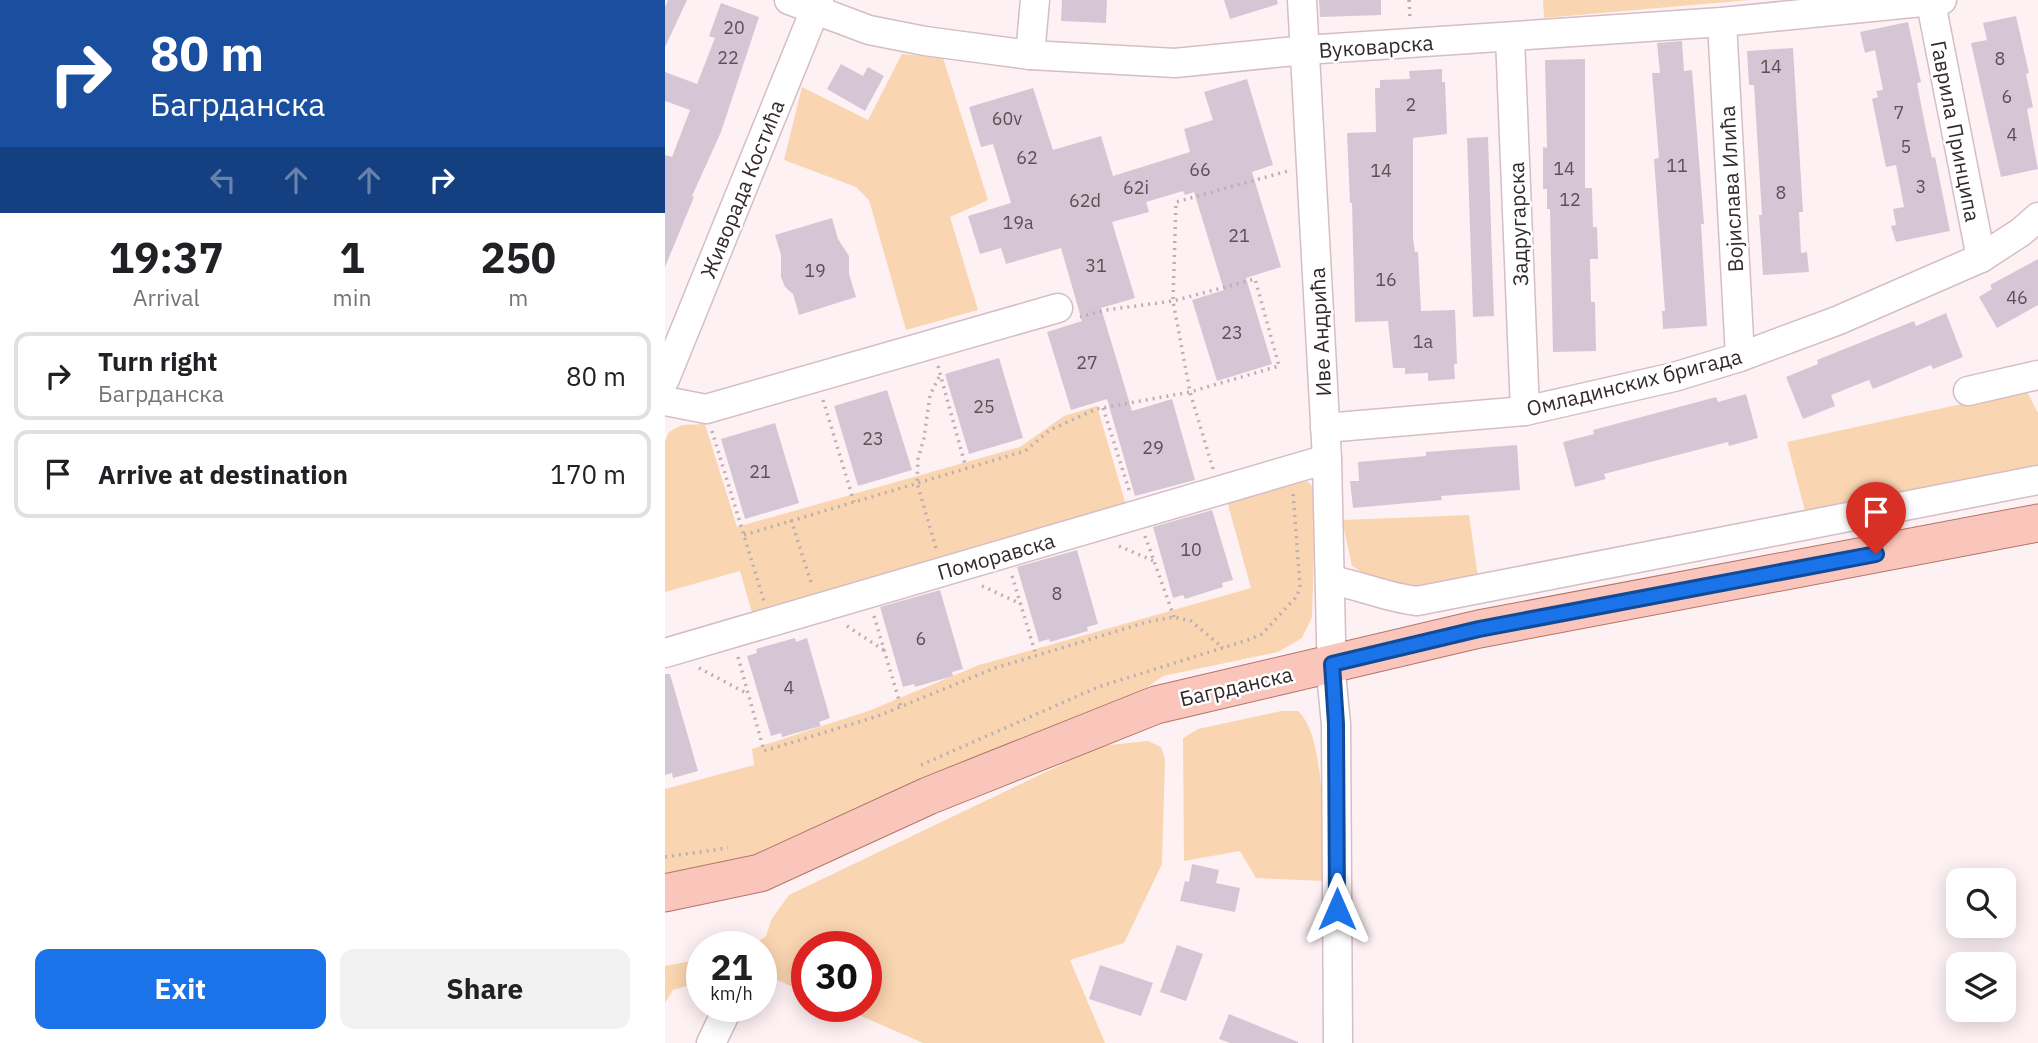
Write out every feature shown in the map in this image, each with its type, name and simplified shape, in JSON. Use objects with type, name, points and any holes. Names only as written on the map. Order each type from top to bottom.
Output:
[{"type":"main road","name":"Багрданска","points":[[665,892],[760,873],[928,796],[1156,705],[1502,625],[2038,523]]},
{"type":"street","name":"Вуковарска","points":[[789,0],[817,5],[869,30],[925,41],[1030,55],[1175,63],[1305,50],[1722,22],[1937,1]]},
{"type":"street","points":[[1030,55],[1035,0]]},
{"type":"street","name":"Иве Андрића","points":[[1302,0],[1327,459],[1336,724],[1338,1043]]},
{"type":"street","name":"Гаврила Принципа","points":[[1937,1],[1982,258]]},
{"type":"street","name":"Живорада Костића","points":[[665,379],[817,5]]},
{"type":"street","name":"Војислава Илића","points":[[1722,22],[1740,357]]},
{"type":"street","name":"Задругарска","points":[[1510,37],[1525,411]]},
{"type":"street","name":"Омладинских бригада","points":[[1325,428],[1525,411],[1674,377],[1740,357],[1839,320],[1982,258],[2038,218]]},
{"type":"street","points":[[665,401],[706,409],[1058,308]]},
{"type":"street","points":[[1968,391],[2038,375]]},
{"type":"street","name":"Поморавска","points":[[665,653],[1327,459]]},
{"type":"street","points":[[1330,580],[1395,599],[1417,601],[2038,480]]},
{"type":"street","points":[[1502,625],[1503,584]]},
{"type":"street","points":[[711,1043],[721,1022]]},
{"type":"path","points":[[1219,491],[1190,392],[1173,301],[1176,202],[1311,164]]},
{"type":"path","points":[[744,535],[1025,450],[1050,430],[1103,408],[1190,392],[1279,366],[1255,279],[1173,301],[1105,310],[1062,322],[1058,308]]},
{"type":"path","points":[[932,344],[965,468]]},
{"type":"path","points":[[940,375],[930,395],[916,483],[943,572]]},
{"type":"path","points":[[816,377],[854,502]]},
{"type":"path","points":[[1103,408],[1137,515],[1174,617]]},
{"type":"path","points":[[706,409],[771,622]]},
{"type":"path","points":[[917,767],[1098,687],[1262,634],[1297,596],[1300,586],[1291,470]]},
{"type":"path","points":[[791,520],[820,608],[885,651]]},
{"type":"path","points":[[1006,554],[1035,655]]},
{"type":"path","points":[[868,594],[901,707]]},
{"type":"path","points":[[732,633],[764,751],[901,707],[995,668],[1147,622],[1174,617],[1191,621],[1223,648]]},
{"type":"path","points":[[665,653],[711,673],[749,694]]},
{"type":"path","points":[[665,857],[737,847]]},
{"type":"shaded area","points":[[1543,0],[1750,0],[1544,18]]},
{"type":"shaded area","points":[[902,54],[943,58],[988,200],[950,217],[978,310],[906,330],[869,200],[856,187],[784,160],[802,87],[868,120]]},
{"type":"shaded area","points":[[2026,390],[2038,413],[2038,473],[1805,511],[1787,442]]},
{"type":"shaded area","points":[[1097,406],[1126,505],[753,616],[740,571],[665,592],[665,441],[669,432],[682,425],[705,424],[737,527],[1020,447],[1064,416]]},
{"type":"shaded area","points":[[1307,481],[1316,490],[1312,617],[1302,638],[1278,652],[1163,676],[1146,688],[761,859],[665,878],[665,789],[754,765],[752,749],[871,710],[979,665],[1251,588],[1227,501]]},
{"type":"shaded area","points":[[1469,515],[1478,577],[1428,585],[1399,585],[1384,582],[1352,566],[1342,520]]},
{"type":"shaded area","points":[[1281,711],[1298,711],[1307,724],[1314,743],[1319,766],[1323,817],[1323,881],[1256,878],[1240,851],[1184,861],[1183,738],[1198,729]]},
{"type":"shaded area","points":[[1148,741],[1161,747],[1165,759],[1162,864],[1124,943],[1070,960],[1105,1043],[923,1043],[875,1022],[882,1022],[882,931],[791,931],[791,986],[777,980],[777,931],[768,931],[771,920],[789,895],[1100,746]]},
{"type":"shaded area","points":[[686,962],[686,986],[673,990],[665,1003],[665,966]]},
{"type":"building","points":[[668,0],[687,0],[665,47],[665,7]]},
{"type":"building","points":[[1062,0],[1107,0],[1106,23],[1061,21]]},
{"type":"building","points":[[1224,0],[1277,0],[1278,4],[1230,19]]},
{"type":"building","points":[[1319,0],[1381,0],[1381,15],[1320,17]]},
{"type":"building","points":[[721,3],[759,17],[721,132],[692,196],[694,197],[665,267],[665,155],[672,157],[690,110],[665,101],[665,72],[697,84],[715,38],[709,36]]},
{"type":"building","points":[[2016,16],[2029,73],[2026,74],[2033,107],[2027,109],[2038,169],[2001,177],[1971,43],[1987,40],[1983,23]]},
{"type":"building","points":[[1908,22],[1921,82],[1917,83],[1925,125],[1932,158],[1935,157],[1950,231],[1896,242],[1891,226],[1896,225],[1893,209],[1904,207],[1896,165],[1886,167],[1872,99],[1878,97],[1876,91],[1883,90],[1875,50],[1865,53],[1860,32]]},
{"type":"building","points":[[1682,41],[1684,71],[1692,70],[1704,224],[1701,224],[1707,326],[1663,329],[1662,311],[1665,311],[1654,159],[1659,158],[1652,73],[1660,73],[1657,43]]},
{"type":"building","points":[[1793,48],[1803,212],[1799,212],[1801,253],[1807,252],[1809,272],[1763,275],[1754,85],[1749,85],[1747,51]]},
{"type":"building","points":[[1585,59],[1585,188],[1592,188],[1593,227],[1597,227],[1598,259],[1590,259],[1591,302],[1595,302],[1596,351],[1553,352],[1550,209],[1547,209],[1547,189],[1543,189],[1543,147],[1547,148],[1545,60]]},
{"type":"building","points":[[841,64],[863,76],[868,67],[884,76],[865,111],[827,89]]},
{"type":"building","points":[[1442,69],[1447,134],[1413,138],[1413,238],[1415,252],[1418,252],[1421,311],[1455,310],[1457,364],[1454,364],[1455,379],[1428,381],[1428,373],[1405,374],[1405,368],[1393,368],[1388,321],[1355,322],[1347,133],[1376,132],[1375,88],[1380,88],[1380,80],[1410,79],[1409,71]]},
{"type":"building","points":[[1247,79],[1273,165],[1252,172],[1281,267],[1246,278],[1272,364],[1217,381],[1192,300],[1224,290],[1194,192],[1185,195],[1183,191],[1146,202],[1149,212],[1112,222],[1135,298],[1101,308],[1132,411],[1172,399],[1195,480],[1135,496],[1107,399],[1071,410],[1047,332],[1082,321],[1061,248],[1006,264],[1001,248],[980,254],[968,216],[1011,203],[993,144],[981,147],[969,107],[1033,88],[1053,150],[1101,136],[1113,176],[1190,152],[1184,129],[1213,120],[1204,92]]},
{"type":"building","points":[[1488,137],[1494,316],[1473,317],[1467,138]]},
{"type":"building","points":[[832,218],[838,239],[849,256],[849,274],[856,297],[799,315],[793,294],[785,287],[781,277],[781,255],[775,235]]},
{"type":"building","points":[[2038,259],[2038,305],[1997,328],[1979,297],[1992,289],[1990,285]]},
{"type":"building","points":[[1946,313],[1963,357],[1933,369],[1931,365],[1873,389],[1869,380],[1831,395],[1835,406],[1803,419],[1786,377],[1818,364],[1817,360],[1914,321],[1916,326]]},
{"type":"building","points":[[999,358],[1023,438],[969,454],[945,374]]},
{"type":"building","points":[[887,390],[912,470],[858,486],[834,406]]},
{"type":"building","points":[[1746,394],[1758,438],[1729,446],[1728,442],[1604,474],[1606,479],[1575,487],[1563,442],[1594,434],[1593,430],[1716,397],[1718,402]]},
{"type":"building","points":[[775,423],[799,503],[745,519],[721,439]]},
{"type":"building","points":[[1517,445],[1520,490],[1441,496],[1442,500],[1353,508],[1350,481],[1359,481],[1358,462],[1426,456],[1426,452]]},
{"type":"building","points":[[1212,510],[1233,580],[1222,583],[1223,587],[1185,599],[1183,595],[1173,598],[1153,527]]},
{"type":"building","points":[[1077,550],[1098,624],[1087,627],[1088,631],[1050,642],[1049,639],[1039,642],[1017,567]]},
{"type":"building","points":[[940,590],[963,669],[952,672],[953,676],[915,687],[914,684],[903,687],[880,607]]},
{"type":"building","points":[[795,638],[796,642],[807,638],[830,718],[819,722],[821,726],[782,737],[781,733],[771,736],[747,656],[757,653],[756,649]]},
{"type":"building","points":[[665,674],[670,674],[698,771],[673,778],[672,773],[665,775]]},
{"type":"building","points":[[1192,864],[1219,870],[1216,883],[1240,888],[1235,912],[1180,901],[1185,881],[1189,882]]},
{"type":"building","points":[[1177,945],[1203,954],[1186,1001],[1160,992]]},
{"type":"building","points":[[1100,965],[1153,983],[1141,1016],[1089,999]]},
{"type":"building","points":[[1229,1014],[1298,1043],[1230,1043],[1219,1039]]},
{"type":"route","points":[[1337,909],[1336,724],[1332,664],[1479,629],[1876,554]]}]
